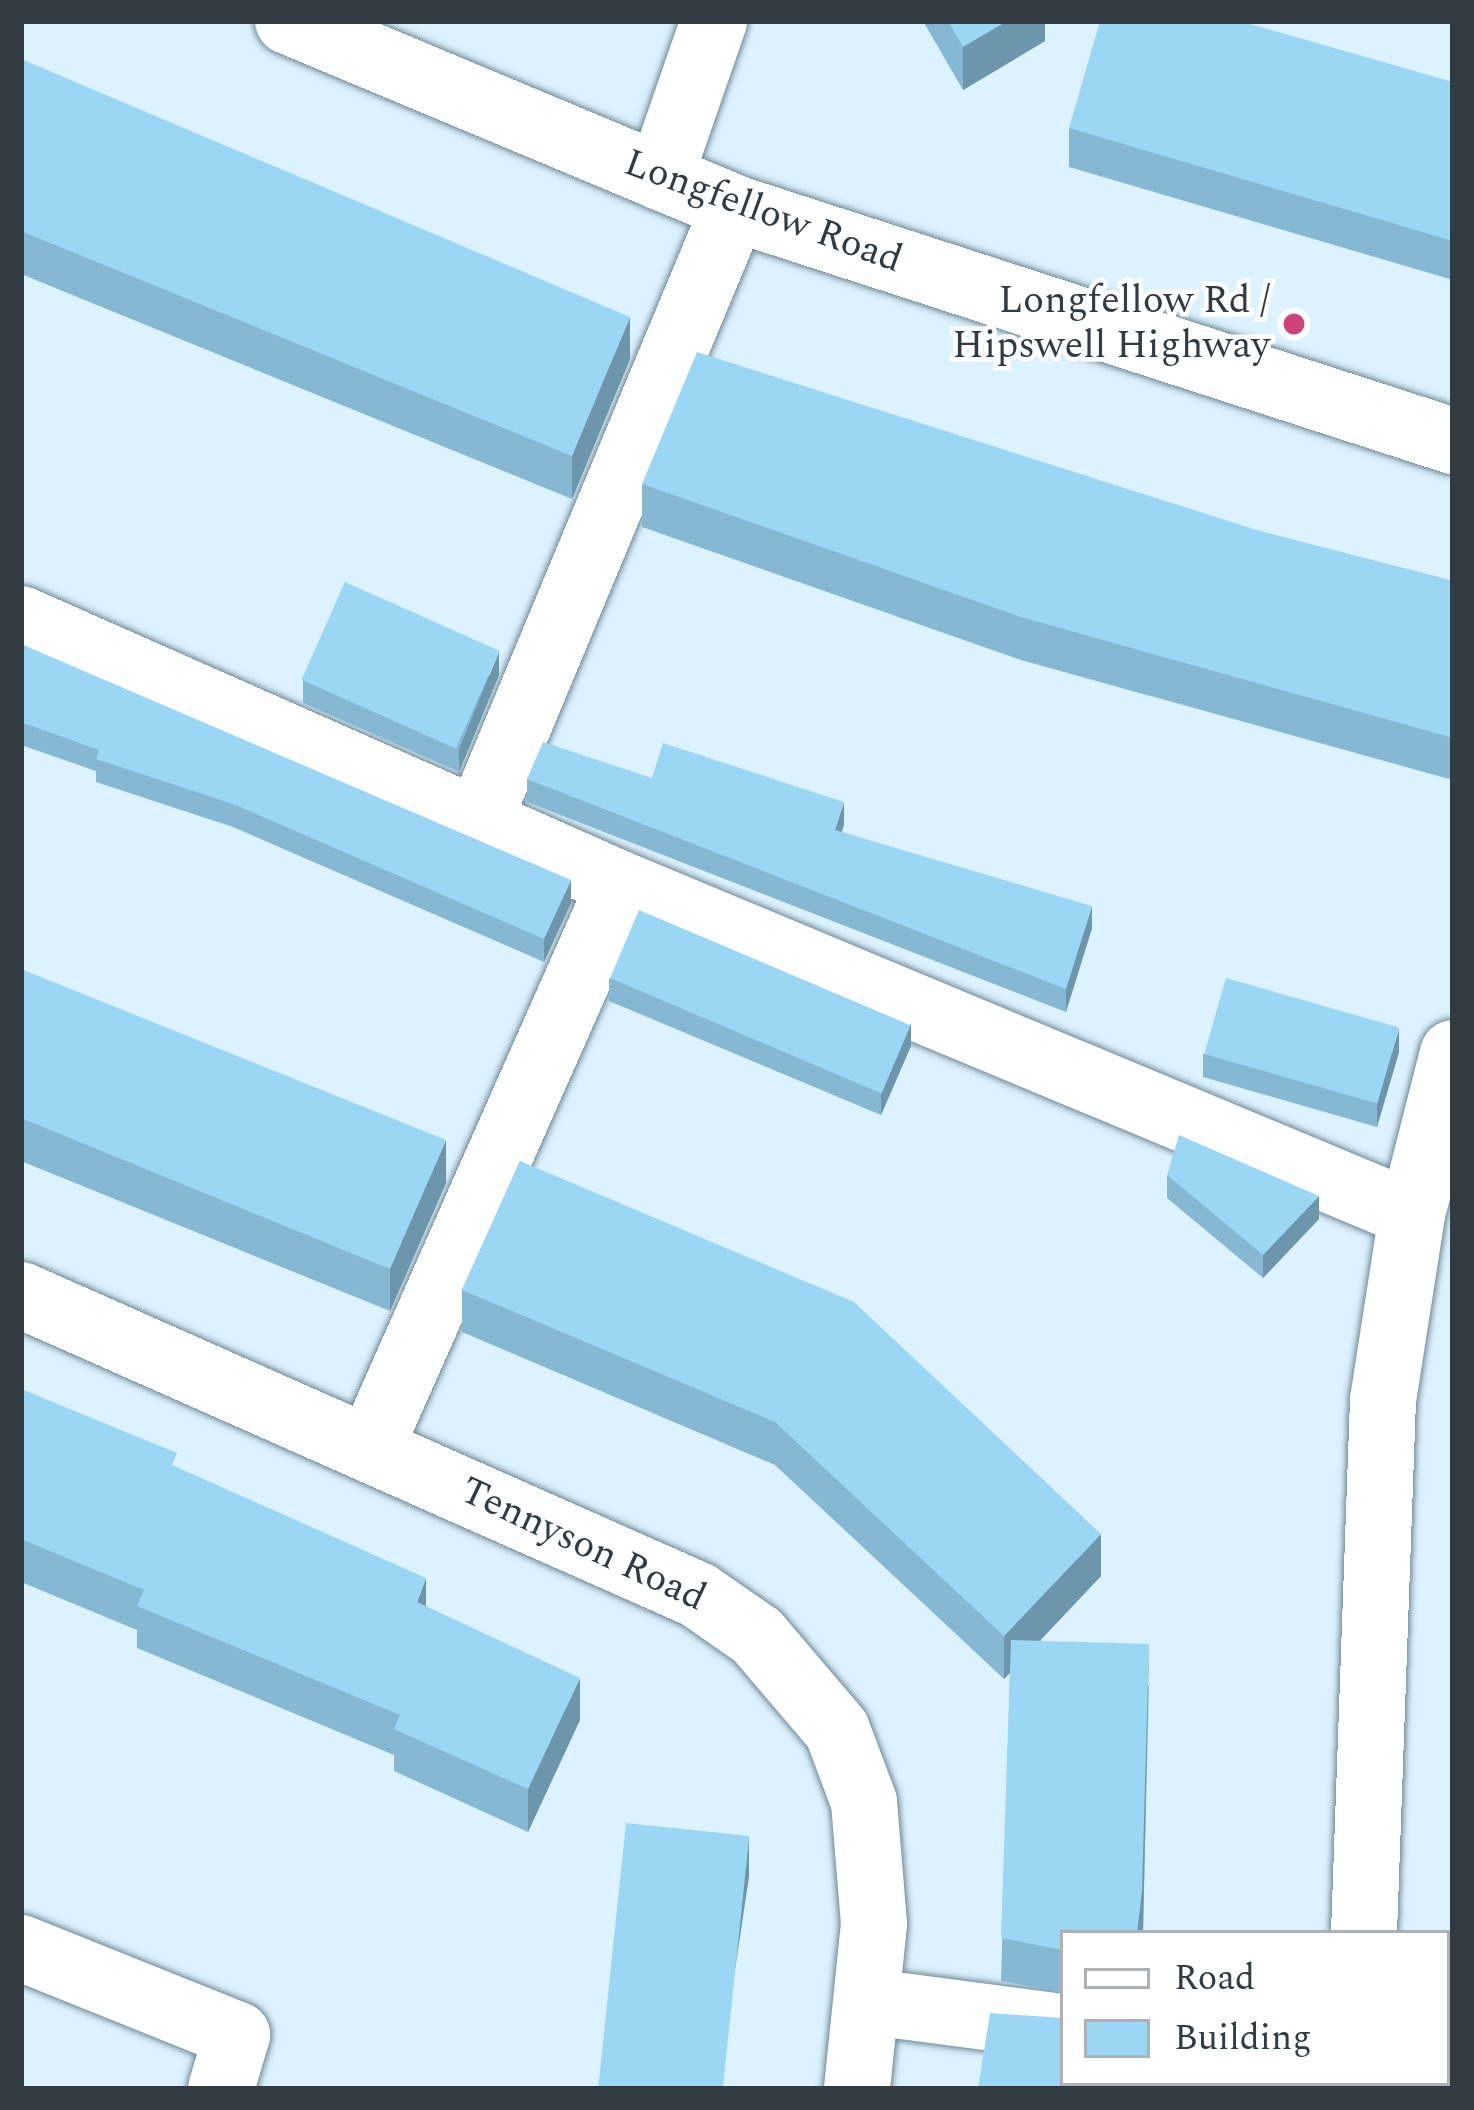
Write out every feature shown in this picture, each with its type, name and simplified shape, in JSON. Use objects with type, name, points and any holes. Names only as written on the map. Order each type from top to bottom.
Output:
[{"type":"street","name":"Longfellow Road","points":[[288,21],[734,208],[1453,442]]},
{"type":"street","points":[[660,177],[714,21]]},
{"type":"street","points":[[479,820],[734,208]]},
{"type":"street","points":[[21,619],[620,884],[1412,1214]]},
{"type":"street","points":[[370,1448],[620,884]]},
{"type":"street","points":[[1364,1930],[1383,1400],[1412,1214],[1453,1053]]},
{"type":"street","name":"Tennyson Road","points":[[21,1294],[698,1594],[800,1678],[837,1730],[864,1802],[872,2002],[857,2089]]},
{"type":"street","points":[[21,1948],[237,2036],[220,2089]]},
{"type":"street","points":[[872,2002],[1060,2027]]},
{"type":"building","points":[[948,21],[1007,21],[963,47]]},
{"type":"building","points":[[1100,21],[1240,21],[1453,82],[1453,241],[1069,128]]},
{"type":"building","points":[[21,59],[630,317],[572,456],[21,231]]},
{"type":"building","points":[[697,352],[1263,532],[1453,581],[1453,738],[1021,617],[642,484]]},
{"type":"building","points":[[345,582],[499,651],[456,748],[301,680]]},
{"type":"building","points":[[21,644],[571,880],[544,939],[233,804],[96,759],[99,750],[21,722]]},
{"type":"building","points":[[543,742],[652,778],[663,743],[844,802],[835,830],[1092,906],[1066,989],[527,779]]},
{"type":"building","points":[[639,910],[911,1025],[882,1093],[610,978]]},
{"type":"building","points":[[21,969],[446,1140],[390,1269],[21,1118]]},
{"type":"building","points":[[1226,978],[1399,1028],[1377,1104],[1204,1054]]},
{"type":"building","points":[[1179,1135],[1319,1196],[1263,1255],[1167,1175]]},
{"type":"building","points":[[520,1161],[854,1302],[1101,1534],[1004,1636],[775,1422],[462,1290]]},
{"type":"building","points":[[21,1389],[177,1453],[172,1465],[426,1578],[417,1602],[580,1678],[528,1789],[394,1729],[400,1715],[137,1606],[144,1590],[21,1539]]},
{"type":"building","points":[[1011,1640],[1149,1644],[1137,1930],[1060,1930],[1060,1949],[1001,1938]]},
{"type":"building","points":[[626,1823],[749,1836],[723,2089],[598,2089]]},
{"type":"building","points":[[990,2013],[1060,2018],[1060,2086],[1116,2086],[1116,2089],[978,2089]]},
{"type":"place","name":"Longfellow Rd / Hipswell Highway","points":[[1294,324]]}]
